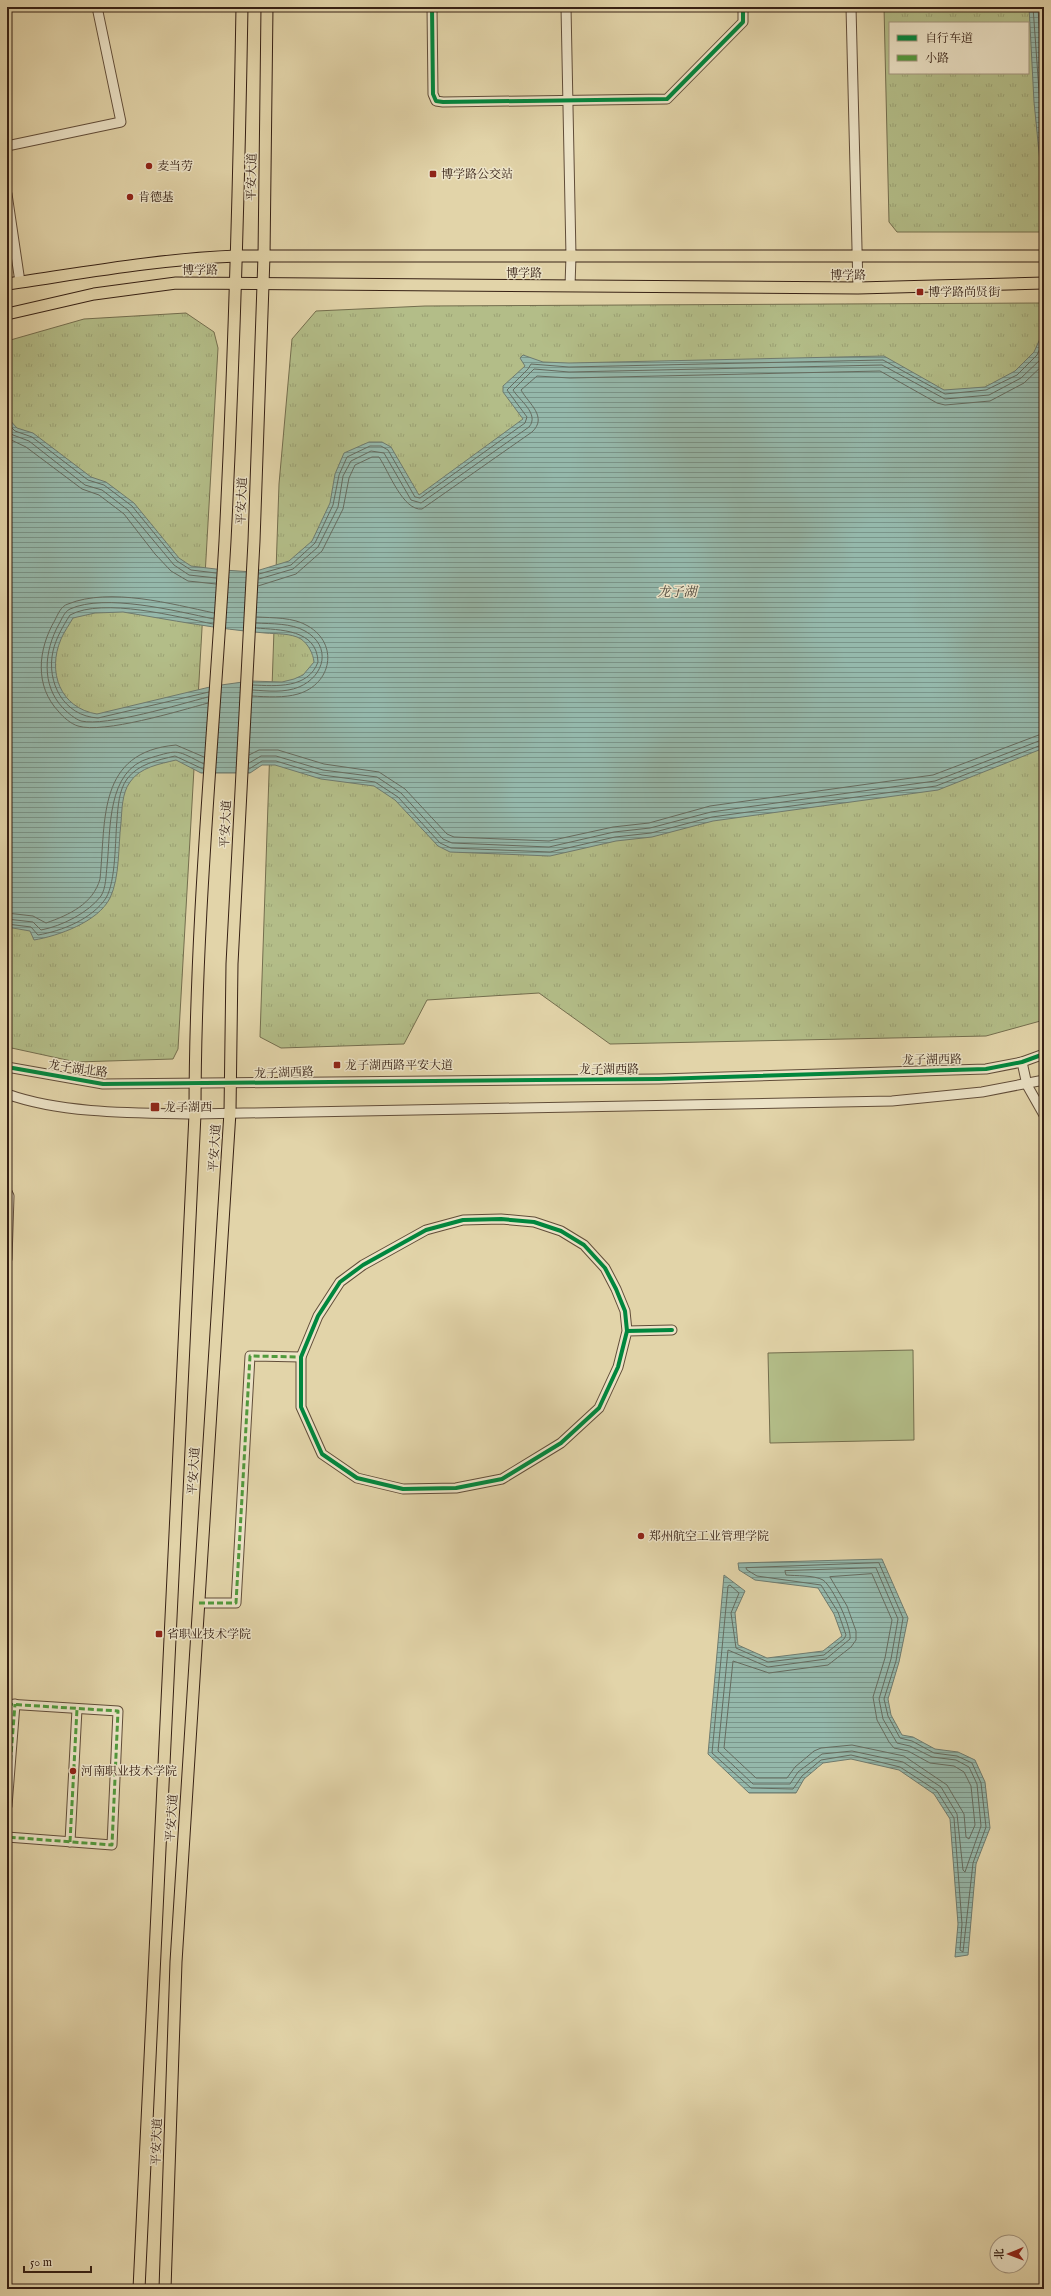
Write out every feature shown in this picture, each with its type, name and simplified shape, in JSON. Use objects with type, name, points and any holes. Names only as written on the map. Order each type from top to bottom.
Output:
[{"type":"main road","name":"平安大道","points":[[139,2289],[195,1114],[199,941],[225,542],[237,256],[242,7]]},
{"type":"main road","name":"平安大道","points":[[165,2289],[176,1962],[230,1112],[232,964],[254,541],[264,256],[267,7]]},
{"type":"main road","name":"博学路","points":[[7,284],[92,271],[237,256],[1044,256]]},
{"type":"main road","name":"博学路","points":[[7,314],[94,294],[176,283],[236,282],[263,284],[858,288],[1044,283]]},
{"type":"street","points":[[7,146],[120,122],[97,7]]},
{"type":"street","points":[[432,7],[433,94],[436,101],[667,99],[743,22],[743,7]]},
{"type":"street","points":[[566,7],[571,256],[570,286]]},
{"type":"street","points":[[851,7],[856,256],[858,288]]},
{"type":"street","points":[[7,194],[20,282]]},
{"type":"street","name":"龙子湖西路","points":[[195,1083],[231,1084],[361,1080],[659,1079],[986,1069],[1022,1062],[1044,1054]]},
{"type":"street","points":[[1022,1062],[1027,1085],[1044,1115]]},
{"type":"street","name":"龙子湖北路","points":[[7,1067],[103,1084],[195,1083]]},
{"type":"street","points":[[7,1094],[28,1102],[125,1113],[195,1114],[230,1112],[892,1101],[1027,1085],[1044,1080]]},
{"type":"street","points":[[7,1192],[9,1196],[7,1259]]},
{"type":"street","points":[[501,1219],[534,1222],[561,1231],[584,1245],[606,1268],[625,1311],[627,1331],[618,1367],[599,1408],[561,1443],[502,1479],[456,1488],[403,1489],[357,1478],[322,1454],[301,1407],[301,1357],[318,1316],[340,1282],[363,1265],[426,1230],[463,1220],[501,1219]]},
{"type":"street","points":[[627,1331],[672,1330]]},
{"type":"street","points":[[199,1603],[236,1604],[250,1356],[301,1357]]},
{"type":"street","points":[[7,1806],[11,1704],[118,1711],[112,1845],[7,1837]]},
{"type":"street","points":[[70,1842],[77,1709]]},
{"type":"green space","points":[[884,7],[1044,7],[1044,232],[897,232],[889,222]]},
{"type":"green space","points":[[1044,303],[1044,1020],[986,1036],[610,1044],[539,993],[427,1000],[404,1044],[281,1048],[260,1037],[279,484],[292,339],[316,311],[425,306]]},
{"type":"green space","points":[[186,313],[214,332],[218,348],[178,1049],[173,1059],[76,1062],[7,1047],[7,341],[84,319]]},
{"type":"green space","points":[[913,1350],[914,1440],[770,1443],[768,1353]]},
{"type":"water","points":[[1029,7],[1044,7],[1044,202],[1034,102]]},
{"type":"water","name":"龙子湖","points":[[1044,330],[1044,748],[938,790],[713,821],[652,837],[616,841],[550,856],[450,852],[438,846],[395,800],[374,786],[321,779],[275,765],[262,765],[250,773],[201,773],[176,760],[157,765],[139,773],[127,786],[122,807],[116,881],[110,898],[104,907],[87,921],[65,931],[44,938],[34,940],[30,931],[7,927],[7,417],[17,428],[33,433],[91,477],[106,482],[134,503],[179,558],[191,566],[253,572],[289,561],[312,541],[330,503],[335,474],[344,453],[369,442],[382,442],[391,447],[419,495],[523,419],[503,392],[503,386],[525,366],[520,358],[523,355],[543,362],[569,363],[884,356],[944,390],[985,387],[1015,371],[1034,352]],"holes":[[[123,612],[194,624],[283,634],[297,637],[306,643],[314,662],[303,675],[282,682],[250,681],[214,686],[97,714],[84,710],[74,704],[66,696],[60,687],[56,676],[57,651],[61,639],[73,618],[95,613]]]},
{"type":"water","points":[[882,1559],[908,1618],[899,1662],[888,1699],[891,1715],[902,1735],[913,1737],[935,1749],[958,1752],[975,1760],[985,1782],[990,1828],[976,1864],[968,1955],[955,1957],[958,1924],[950,1819],[934,1794],[899,1770],[851,1759],[823,1763],[804,1779],[796,1793],[749,1793],[708,1754],[724,1575],[745,1591],[735,1613],[738,1645],[767,1658],[823,1651],[842,1636],[834,1614],[818,1588],[755,1580],[739,1570],[738,1563]]},
{"type":"marked path","points":[[7,1192],[9,1196],[7,1259]]},
{"type":"marked path","points":[[199,1603],[236,1603],[250,1356],[301,1357]]},
{"type":"marked path","points":[[7,1704],[118,1711],[112,1845],[7,1837]]},
{"type":"marked path","points":[[7,1806],[15,1704]]},
{"type":"marked path","points":[[70,1842],[77,1709]]},
{"type":"cycle path","points":[[432,7],[433,94],[436,101],[443,102],[667,99],[743,22],[743,7]]},
{"type":"cycle path","points":[[7,1067],[103,1084],[659,1079],[986,1069],[1022,1062],[1044,1054]]},
{"type":"cycle path","points":[[627,1331],[625,1311],[616,1289],[605,1268],[584,1245],[561,1231],[534,1222],[501,1219],[463,1220],[426,1230],[363,1265],[340,1282],[318,1316],[301,1357],[301,1407],[322,1454],[357,1478],[403,1489],[456,1488],[502,1479],[561,1443],[599,1408],[618,1367],[627,1331],[672,1330]]},
{"type":"place","name":"麦当劳","points":[[149,166]]},
{"type":"place","name":"博学路公交站","points":[[433,174]]},
{"type":"place","name":"肯德基","points":[[130,197]]},
{"type":"place","name":"博学路尚贤街","points":[[920,292]]},
{"type":"place","name":"龙子湖西路平安大道","points":[[337,1065]]},
{"type":"place","name":"龙子湖西","points":[[155,1107]]},
{"type":"place","name":"郑州航空工业管理学院","points":[[641,1536]]},
{"type":"place","name":"省职业技术学院","points":[[159,1634]]},
{"type":"place","name":"河南职业技术学院","points":[[73,1771]]}]
